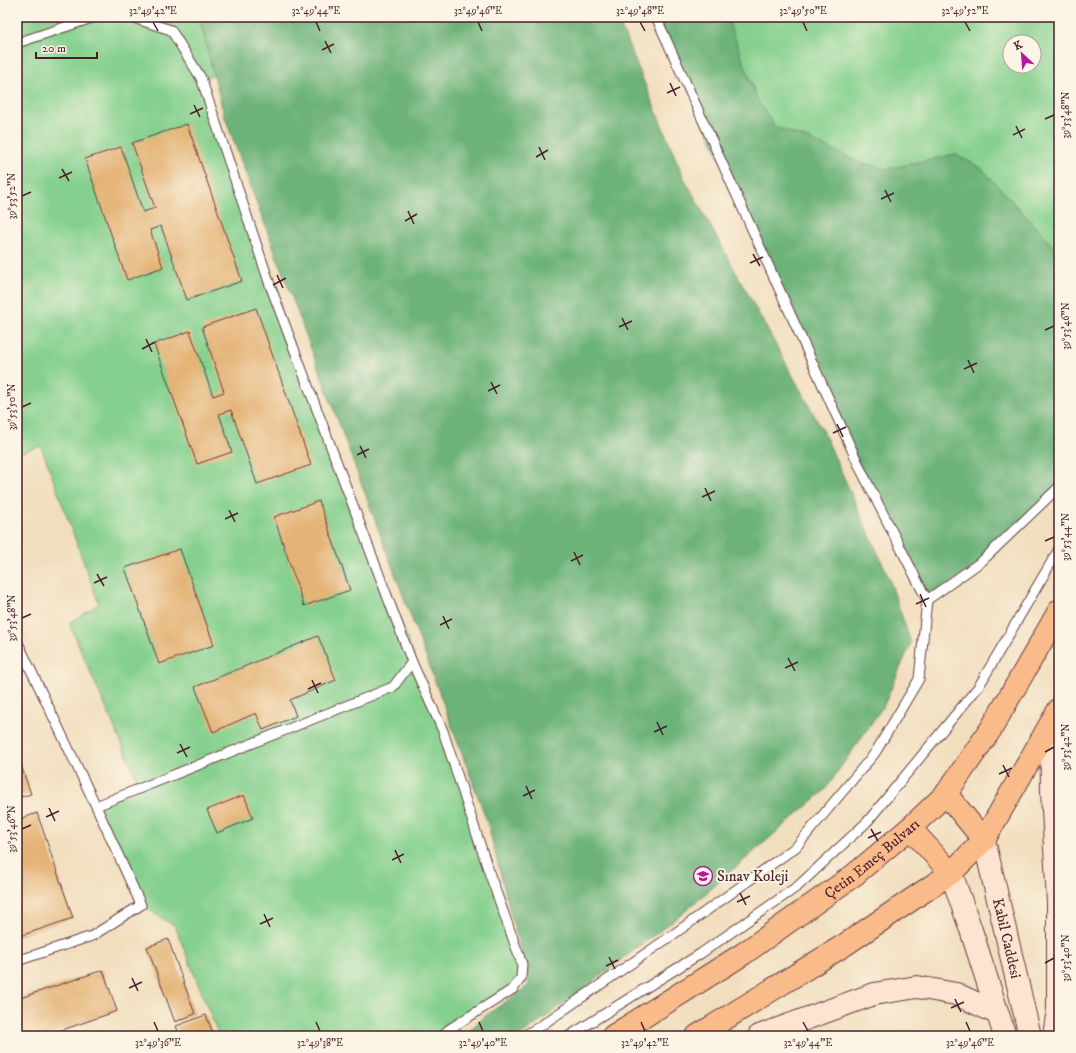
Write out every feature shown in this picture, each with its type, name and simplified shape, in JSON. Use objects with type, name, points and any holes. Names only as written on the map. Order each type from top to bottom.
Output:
[{"type":"main road","name":"Çetin Emeç Bulvarı","points":[[612,1036],[743,954],[854,875],[910,828],[946,794],[991,729],[1059,611]]},
{"type":"main road","points":[[697,1036],[846,944],[951,873],[984,840],[1055,717]]},
{"type":"main road","points":[[1054,1036],[1058,1008],[1058,903],[1052,791],[1055,717]]},
{"type":"main road","points":[[946,794],[984,840]]},
{"type":"main road","points":[[910,828],[951,873]]},
{"type":"main road","name":"Kabil Caddesi","points":[[984,840],[1030,1036]]},
{"type":"main road","name":"Kabil Caddesi","points":[[951,873],[1005,1036]]},
{"type":"main road","points":[[759,1036],[874,994],[917,987],[956,994],[997,1013]]},
{"type":"lane","points":[[17,43],[95,17]]},
{"type":"lane","points":[[130,17],[170,30],[201,78],[270,285],[412,662],[443,731],[490,875],[522,964],[521,978],[513,989],[448,1030],[443,1036]]},
{"type":"lane","points":[[523,1036],[539,1027],[665,941],[796,847],[875,753],[919,679],[927,600],[861,470],[656,17]]},
{"type":"lane","points":[[927,600],[982,561],[1059,487]]},
{"type":"lane","points":[[569,1036],[700,954],[798,886],[867,822],[979,686],[1059,549]]},
{"type":"lane","points":[[17,641],[142,905],[92,936],[17,961]]},
{"type":"lane","points":[[96,806],[393,687],[412,662]]},
{"type":"green space","points":[[17,17],[199,17],[214,76],[202,78],[270,285],[443,731],[522,964],[521,978],[443,1036],[219,1036],[175,926],[141,905],[96,806],[141,788],[69,623],[99,604],[41,446],[17,454]]},
{"type":"green space","points":[[199,17],[617,17],[683,176],[823,431],[889,578],[911,643],[884,705],[825,790],[682,914],[521,1036],[465,1036],[481,1019],[529,985],[487,821],[224,115]]},
{"type":"green space","points":[[656,17],[1059,17],[1059,487]]},
{"type":"green space","points":[[656,17],[727,17],[758,101],[775,127],[808,139],[860,162],[887,169],[955,154],[981,168],[1046,238],[1059,255],[1059,487],[982,561],[927,600],[861,470]]},
{"type":"building","points":[[187,124],[242,281],[187,300],[161,226],[150,230],[163,267],[127,280],[85,159],[121,147],[143,212],[155,208],[132,143]]},
{"type":"building","points":[[256,308],[311,465],[257,484],[231,410],[219,414],[232,452],[197,464],[154,344],[190,331],[213,396],[224,392],[202,327]]},
{"type":"building","points":[[319,501],[350,590],[304,606],[274,517]]},
{"type":"building","points":[[180,549],[214,645],[159,664],[125,568]]},
{"type":"building","points":[[318,636],[336,680],[290,700],[296,716],[263,730],[256,713],[213,732],[195,687]]},
{"type":"building","points":[[17,754],[31,794],[17,798]]},
{"type":"building","points":[[244,795],[253,818],[217,833],[207,810]]},
{"type":"building","points":[[37,813],[73,918],[17,937],[17,820]]},
{"type":"building","points":[[168,939],[195,1014],[175,1022],[147,947]]},
{"type":"building","points":[[103,970],[117,1011],[45,1036],[17,1036],[17,999]]},
{"type":"building","points":[[206,1015],[214,1036],[180,1036],[176,1026]]},
{"type":"place","name":"Sınav Koleji","points":[[703,876]]}]
